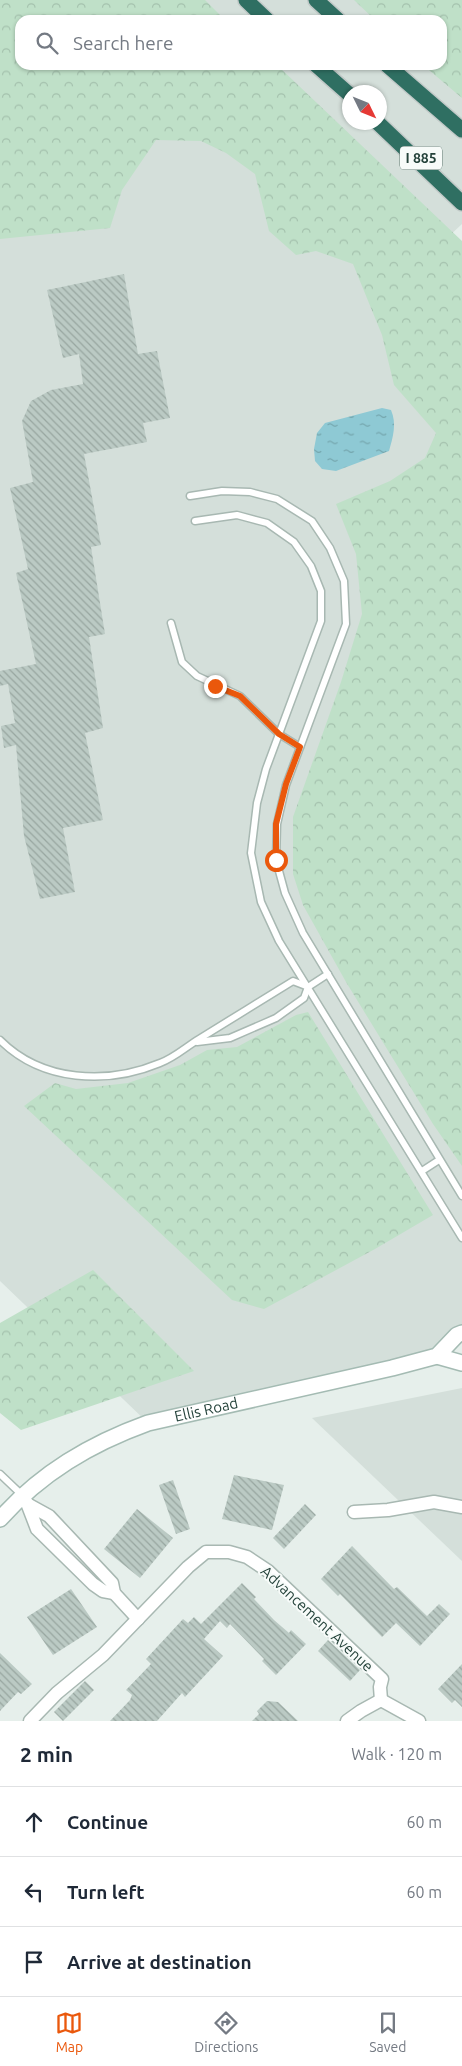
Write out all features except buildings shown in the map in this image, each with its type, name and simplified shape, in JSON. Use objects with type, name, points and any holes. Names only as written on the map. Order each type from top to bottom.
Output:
[{"type":"highway","points":[[246,0],[262,15]]},
{"type":"highway","points":[[316,0],[332,15]]},
{"type":"highway","points":[[322,70],[342,88]]},
{"type":"highway","points":[[393,70],[462,130]]},
{"type":"highway","points":[[386,130],[462,203]]},
{"type":"highway","name":"I 885","points":[[387,130],[462,193]]},
{"type":"main road","points":[[437,1356],[457,1335],[462,1333]]},
{"type":"main road","name":"Ellis Road","points":[[0,1519],[25,1500],[42,1479],[89,1448],[148,1423],[174,1419],[437,1356],[462,1362]]},
{"type":"street","points":[[25,1500],[49,1516],[112,1583],[114,1593],[138,1619]]},
{"type":"street","points":[[25,1500],[36,1529],[103,1591],[114,1593]]},
{"type":"street","points":[[354,1512],[388,1510],[434,1502],[462,1507]]},
{"type":"street","name":"Advancement Avenue","points":[[30,1721],[57,1693],[103,1655],[188,1567],[206,1552],[229,1552],[247,1557],[268,1571],[382,1679],[380,1687],[381,1700]]},
{"type":"street","points":[[86,1577],[96,1566]]},
{"type":"street","points":[[347,1721],[360,1711],[381,1700],[419,1721]]},
{"type":"lane","points":[[190,496],[222,490],[250,492],[277,499],[312,520],[330,548],[344,580],[346,624],[286,784],[276,824],[276,860],[288,901],[303,933],[462,1196]]},
{"type":"lane","points":[[195,521],[237,515],[267,523],[294,542],[311,566],[321,590],[321,621],[279,734],[257,803],[251,853],[260,902],[279,941],[462,1238]]},
{"type":"lane","points":[[171,624],[182,662],[197,676],[240,696],[279,734],[300,747]]},
{"type":"lane","points":[[194,1042],[230,1038],[276,1018],[304,998],[308,987],[328,974]]},
{"type":"lane","points":[[0,1040],[11,1051],[40,1067],[67,1074],[98,1078],[132,1074],[155,1065],[293,981],[308,987]]},
{"type":"lane","points":[[422,1172],[439,1160]]},
{"type":"lane","points":[[0,1474],[25,1500]]},
{"type":"shaded area","points":[[0,0],[462,0],[462,224],[432,252],[462,781],[462,1339],[400,1359],[148,1423],[0,1281]]},
{"type":"shaded area","points":[[462,1388],[462,1561],[312,1418]]},
{"type":"green space","points":[[0,0],[205,0],[220,15],[15,15],[15,70],[282,70],[342,127],[342,130],[345,130],[462,241],[462,1166],[433,1124],[346,982],[303,905],[293,874],[293,817],[341,682],[362,614],[356,554],[336,504],[390,481],[425,458],[436,433],[394,385],[382,335],[353,264],[316,251],[296,255],[269,231],[255,174],[226,153],[201,141],[156,140],[122,190],[110,228],[0,239]]},
{"type":"green space","points":[[354,0],[462,0],[462,98],[429,70],[447,70],[447,15],[370,15]]},
{"type":"green space","points":[[308,1012],[433,1215],[375,1249],[264,1309],[232,1300],[24,1106],[55,1083],[76,1089],[128,1083],[180,1065],[207,1050],[237,1047],[296,1015]]},
{"type":"green space","points":[[93,1270],[194,1371],[21,1430],[0,1413],[0,1323]]},
{"type":"water","points":[[382,408],[391,410],[394,420],[393,436],[389,451],[336,471],[322,469],[315,461],[314,449],[317,433],[325,423]]},
{"type":"route","points":[[215,686],[240,696],[279,734],[300,747],[286,784],[276,824],[276,860]]}]
